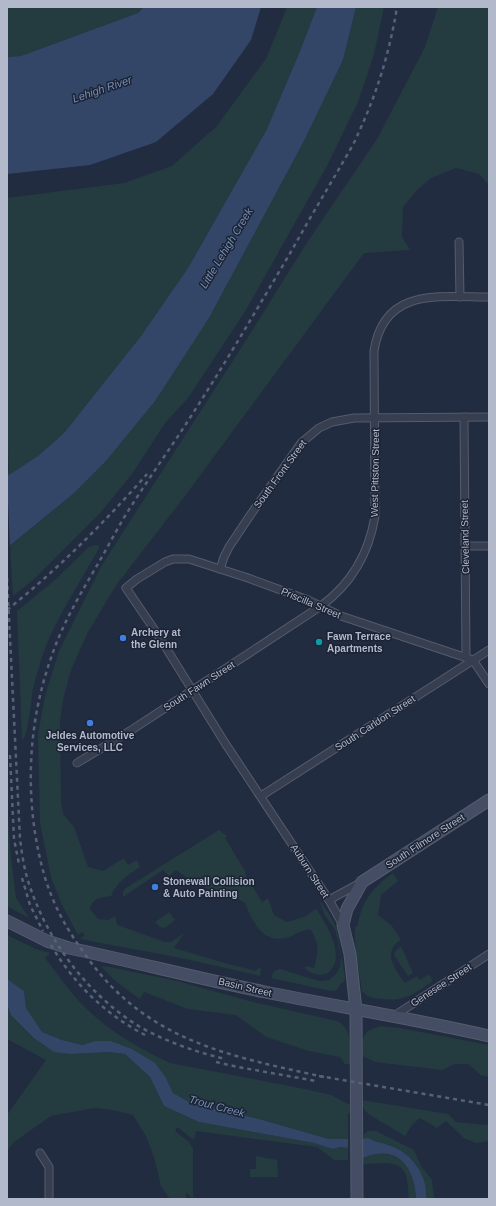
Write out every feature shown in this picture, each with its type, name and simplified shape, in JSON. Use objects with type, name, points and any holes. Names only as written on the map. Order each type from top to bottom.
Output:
[{"type":"main road","name":"South Filmore Street","points":[[343,925],[347,909],[362,882],[489,800]]},
{"type":"main road","name":"Basin Street","points":[[7,921],[47,941],[69,948],[264,992],[443,1025],[489,1036]]},
{"type":"main road","name":"Auburn Street","points":[[343,925],[350,954],[356,1010],[357,1199]]},
{"type":"street","points":[[459,242],[460,297]]},
{"type":"street","name":"West Pittston Street","points":[[321,606],[341,588],[353,574],[368,546],[373,529],[375,516],[374,351],[378,332],[388,317],[407,302],[432,297],[489,297]]},
{"type":"street","name":"Cleveland Street","points":[[464,417],[465,546],[470,659]]},
{"type":"street","name":"South Front Street","points":[[220,569],[224,556],[229,547],[301,443],[310,434],[325,424],[343,419],[489,417]]},
{"type":"street","points":[[465,546],[489,546]]},
{"type":"street","name":"Priscilla Street","points":[[126,588],[137,579],[165,562],[173,559],[189,559],[308,600],[341,616],[470,659]]},
{"type":"street","name":"Auburn Street","points":[[126,588],[193,690],[225,743],[329,900],[343,925]]},
{"type":"street","name":"South Fawn Street","points":[[76,763],[133,729],[321,606]]},
{"type":"street","name":"South Carldon Street","points":[[261,796],[470,659],[489,650]]},
{"type":"street","points":[[470,659],[489,684]]},
{"type":"street","name":"South Filmore Street","points":[[329,900],[362,882]]},
{"type":"street","name":"Genesee Street","points":[[393,1016],[489,954]]},
{"type":"street","points":[[40,1153],[50,1166],[49,1199]]},
{"type":"green space","points":[[7,7],[144,7],[138,13],[21,56],[7,57]]},
{"type":"green space","points":[[287,7],[317,7],[267,129],[188,268],[141,336],[64,433],[38,456],[7,476],[9,470],[7,426],[7,198],[124,183],[172,166],[216,127],[266,59]]},
{"type":"green space","points":[[356,7],[384,7],[374,54],[358,102],[327,166],[246,310],[188,398],[165,423],[132,474],[101,512],[34,579],[13,596],[10,546],[73,494],[105,462],[209,318],[304,141],[343,60]]},
{"type":"green space","points":[[438,7],[489,7],[489,185],[479,174],[456,168],[431,178],[417,190],[403,207],[402,237],[410,250],[364,253],[185,496],[117,584],[88,632],[71,670],[63,700],[60,722],[61,801],[63,814],[74,827],[88,867],[103,871],[124,858],[128,865],[137,860],[140,867],[120,883],[113,891],[111,896],[95,900],[90,909],[98,919],[108,920],[115,916],[117,924],[120,926],[165,942],[171,942],[184,933],[174,948],[256,971],[259,967],[261,969],[260,976],[186,959],[80,939],[85,935],[82,932],[78,935],[61,903],[51,877],[40,823],[38,734],[45,696],[59,651],[102,565],[306,244],[377,139],[425,47]]},
{"type":"green space","points":[[94,545],[99,546],[98,550],[65,607],[44,651],[32,694],[28,726],[22,741],[17,611],[56,579],[89,547]]},
{"type":"green space","points":[[7,802],[16,898],[29,918],[7,906]]},
{"type":"green space","points":[[219,830],[227,836],[225,838],[262,902],[268,898],[274,915],[287,922],[304,917],[316,909],[330,932],[335,950],[336,959],[333,967],[328,973],[316,974],[305,968],[306,966],[314,968],[317,953],[316,940],[311,930],[304,930],[285,938],[277,939],[270,937],[259,929],[251,917],[245,903],[230,894],[219,894],[194,882],[176,870],[169,876],[163,870],[123,897],[123,891],[126,888]]},
{"type":"green space","points":[[393,873],[398,881],[381,895],[378,915],[392,926],[401,940],[395,944],[392,950],[391,955],[394,966],[405,983],[417,976],[420,980],[429,974],[433,981],[405,998],[391,1000],[373,998],[362,992],[356,951],[355,927],[357,927],[362,909],[369,896],[379,884]]},
{"type":"green space","points":[[321,902],[334,922],[337,930],[345,977],[344,983],[342,982],[337,990],[331,991],[271,978],[274,971],[280,969],[319,981],[329,980],[336,974],[340,967],[341,957],[338,941],[335,930],[325,915],[320,903]]},
{"type":"green space","points":[[169,912],[175,920],[165,928],[160,927],[155,922]]},
{"type":"green space","points":[[7,935],[36,949],[50,953],[45,958],[70,991],[89,1011],[110,1029],[133,1044],[170,1063],[331,1095],[350,1105],[350,1113],[348,1113],[348,1139],[329,1139],[259,1119],[191,1103],[173,1093],[166,1078],[132,1049],[111,1041],[95,1041],[82,1045],[62,1040],[42,1032],[26,1008],[24,991],[7,979]]},
{"type":"green space","points":[[401,946],[413,973],[408,976],[394,955]]},
{"type":"green space","points":[[101,966],[177,981],[249,1001],[337,1021],[346,1029],[350,1040],[350,1064],[345,1064],[340,1057],[309,1051],[266,1037],[236,1015],[188,1009],[144,992],[140,999],[119,984]]},
{"type":"green space","points":[[7,1004],[11,1015],[70,1054],[109,1052],[125,1054],[150,1077],[164,1106],[199,1122],[314,1143],[333,1149],[340,1147],[348,1148],[348,1160],[334,1160],[317,1147],[196,1131],[194,1140],[177,1127],[175,1131],[189,1142],[193,1149],[193,1199],[186,1192],[186,1199],[170,1199],[161,1186],[154,1157],[146,1136],[133,1115],[113,1110],[94,1108],[51,1116],[14,1142],[7,1151],[7,1115],[46,1060],[7,1039]]},
{"type":"green space","points":[[380,1026],[400,1028],[489,1045],[489,1077],[481,1075],[468,1064],[455,1064],[442,1070],[375,1062],[362,1056],[364,1036],[369,1030],[371,1031],[372,1029]]},
{"type":"green space","points":[[362,1100],[448,1114],[456,1122],[489,1124],[489,1141],[476,1143],[464,1138],[446,1121],[437,1128],[420,1118],[412,1125],[405,1136],[368,1114],[362,1106]]},
{"type":"green space","points":[[368,1131],[376,1131],[414,1150],[421,1166],[432,1180],[434,1199],[426,1199],[422,1177],[418,1168],[407,1154],[389,1145],[363,1139],[364,1134]]},
{"type":"green space","points":[[378,1153],[391,1155],[403,1162],[413,1179],[416,1199],[409,1199],[406,1176],[400,1167],[385,1163],[363,1164],[363,1158]]},
{"type":"green space","points":[[256,1156],[277,1160],[278,1177],[250,1177],[250,1169],[256,1169]]},
{"type":"water","name":"Lehigh River","points":[[144,7],[261,7],[251,40],[213,94],[156,142],[90,165],[7,174],[7,57],[21,56],[138,13]]},
{"type":"water","name":"Little Lehigh Creek","points":[[317,7],[356,7],[343,60],[304,141],[209,318],[155,401],[105,462],[73,494],[7,548],[7,476],[38,456],[64,433],[141,336],[188,268],[267,129]]},
{"type":"water","points":[[7,979],[24,991],[26,1008],[42,1032],[62,1040],[82,1045],[95,1041],[111,1041],[132,1049],[155,1063],[166,1078],[173,1093],[191,1103],[259,1119],[329,1139],[348,1139],[348,1148],[340,1147],[333,1149],[314,1143],[199,1122],[164,1106],[150,1077],[125,1054],[109,1052],[70,1054],[54,1052],[34,1038],[11,1015],[7,1004]]},
{"type":"water","points":[[368,1138],[395,1147],[411,1159],[423,1177],[426,1199],[416,1199],[412,1177],[408,1168],[402,1161],[394,1156],[385,1154],[375,1154],[363,1158],[363,1139]]},
{"type":"pier","points":[[7,476],[10,548],[7,550]]},
{"type":"railway","points":[[324,1077],[255,1061],[192,1041],[163,1026],[136,1008],[111,985],[87,957],[68,929],[58,911],[46,881],[34,826],[31,797],[31,769],[33,740],[43,685],[55,645],[66,621],[123,519],[226,361],[351,147],[371,103],[382,72],[391,40],[397,7]]},
{"type":"railway","points":[[7,610],[80,545],[147,474]]},
{"type":"railway","points":[[7,578],[20,839],[26,873],[37,905],[47,926],[72,965],[87,983],[121,1014],[140,1027],[171,1042],[192,1050],[225,1059]]},
{"type":"railway","points":[[10,755],[14,839],[19,864]]},
{"type":"railway","points":[[22,878],[30,905],[43,931]]},
{"type":"railway","points":[[51,945],[70,973],[92,997],[117,1018],[145,1035]]},
{"type":"railway","points":[[216,1062],[316,1081]]},
{"type":"railway","points":[[319,1076],[489,1105]]},
{"type":"place","name":"Archery at the Glenn","points":[[123,638]]},
{"type":"place","name":"Fawn Terrace Apartments","points":[[319,642]]},
{"type":"place","name":"Jeldes Automotive Services, LLC","points":[[90,723]]},
{"type":"place","name":"Stonewall Collision & Auto Painting","points":[[155,887]]},
{"type":"water label","name":"Trout Creek","points":[[217,1106]]}]
